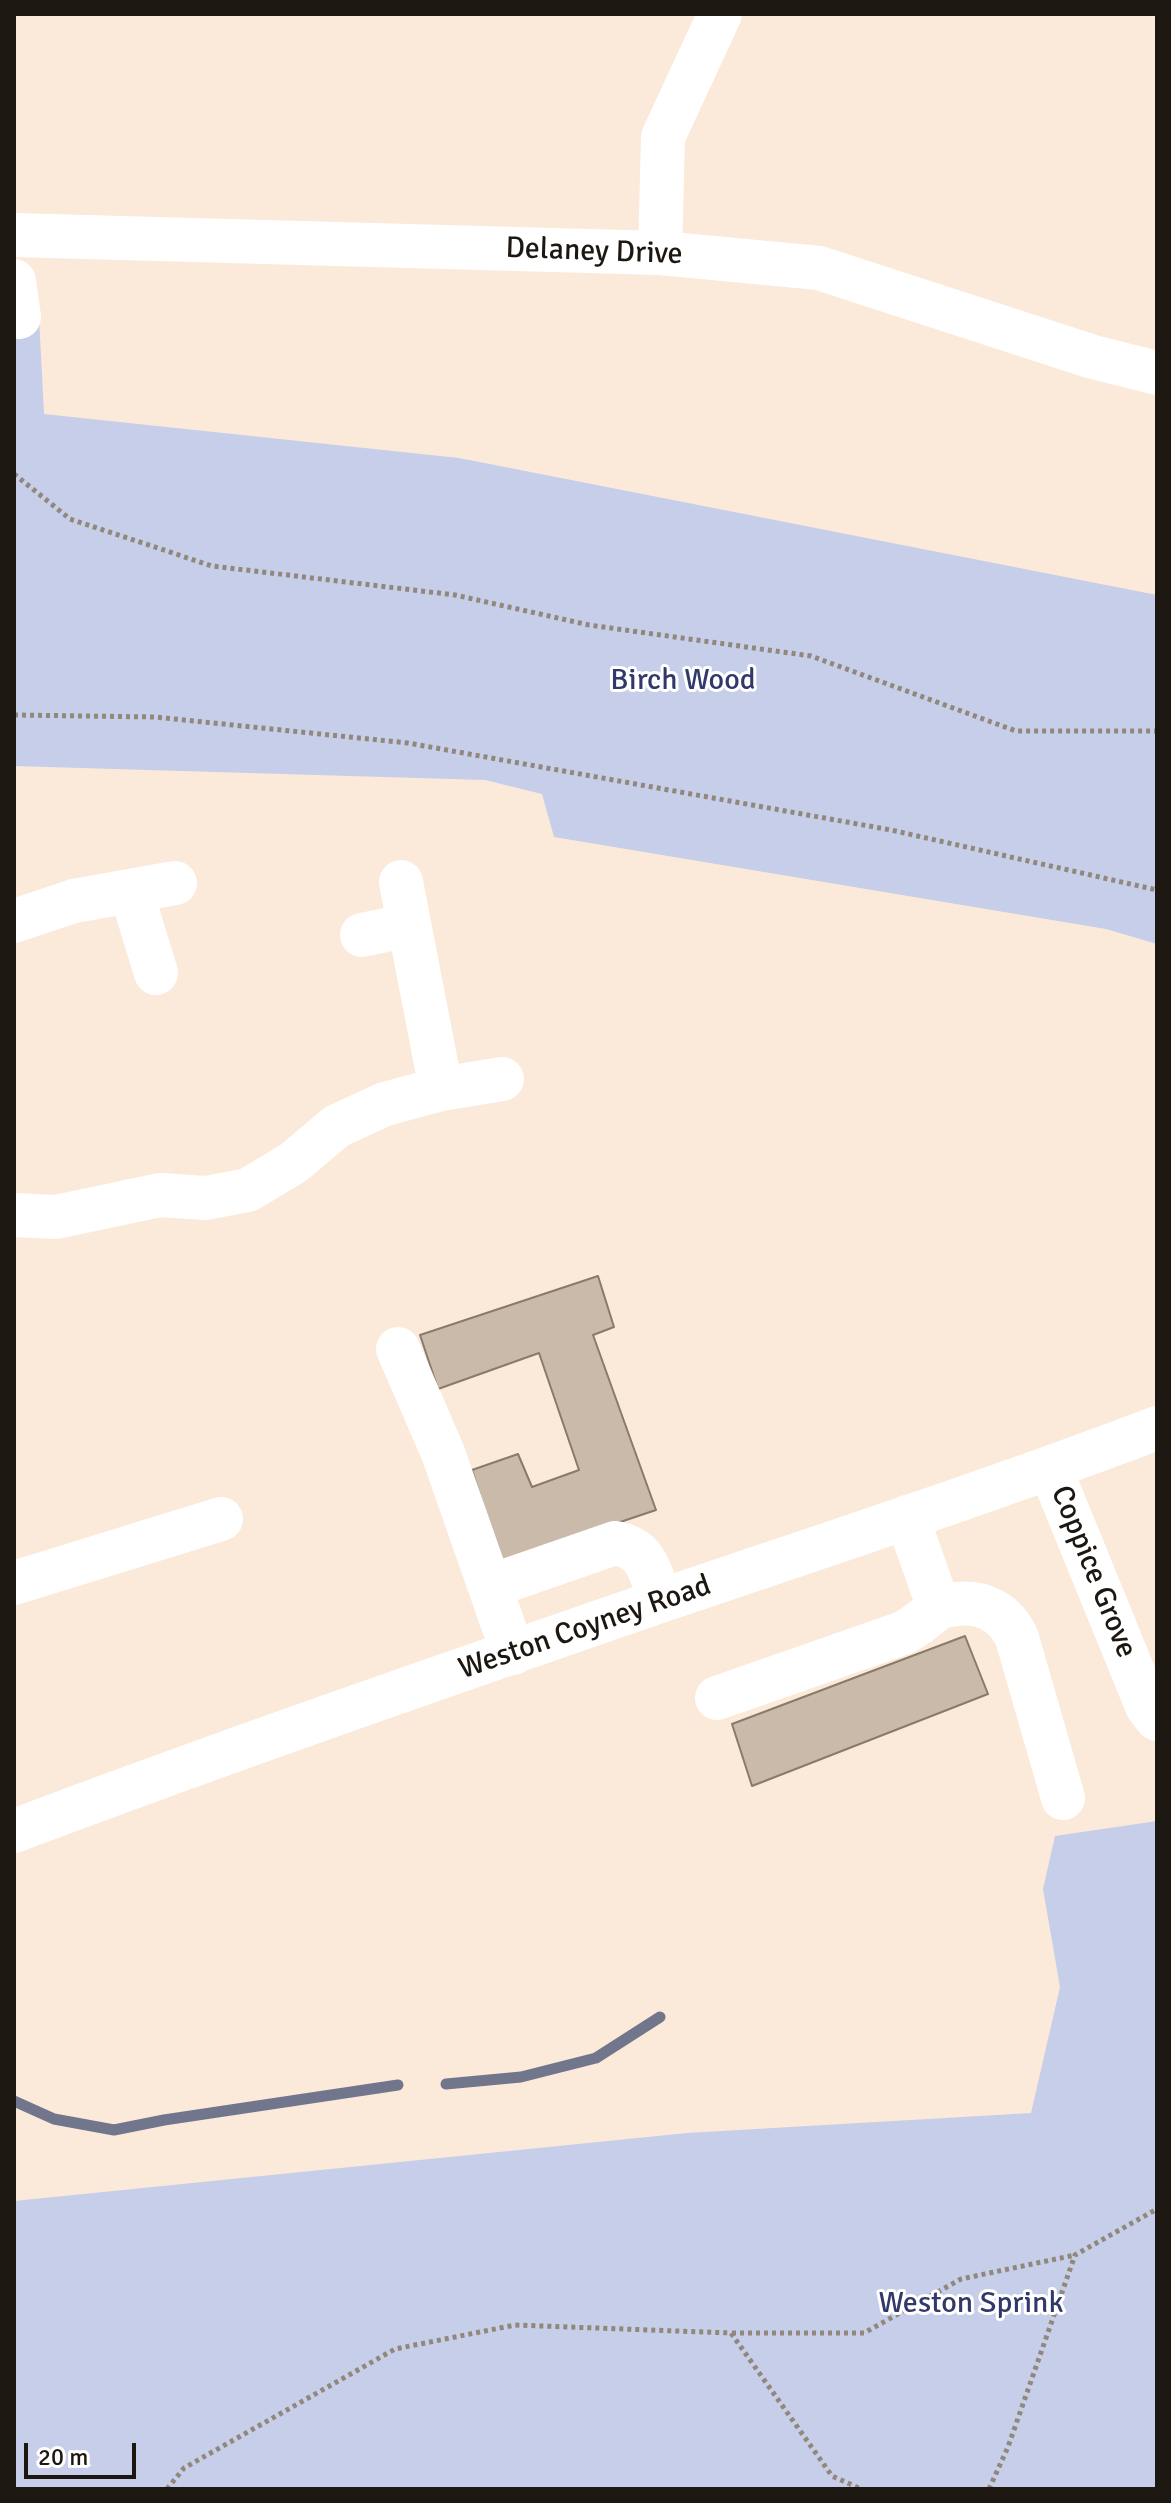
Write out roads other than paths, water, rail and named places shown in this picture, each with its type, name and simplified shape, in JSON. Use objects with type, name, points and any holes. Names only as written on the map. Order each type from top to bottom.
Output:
[{"type":"street","points":[[660,253],[663,137],[720,14]]},
{"type":"street","name":"Delaney Drive","points":[[14,235],[660,253],[819,268],[1093,357],[1157,373]]},
{"type":"street","points":[[401,882],[441,1089]]},
{"type":"street","points":[[14,921],[74,901],[175,883]]},
{"type":"street","points":[[131,891],[156,973]]},
{"type":"street","points":[[362,935],[409,925]]},
{"type":"street","points":[[14,1215],[56,1217],[160,1195],[206,1198],[248,1190],[293,1163],[337,1126],[385,1104],[441,1089],[502,1079]]},
{"type":"street","points":[[398,1349],[443,1453],[513,1653]]},
{"type":"street","name":"Weston Coyney Road","points":[[14,1831],[142,1783],[1050,1468],[1157,1428]]},
{"type":"street","name":"Coppice Grove","points":[[1050,1468],[1147,1706],[1157,1719]]},
{"type":"street","points":[[907,1517],[939,1608]]},
{"type":"street","points":[[14,1583],[221,1519]]},
{"type":"street","points":[[491,1586],[615,1543],[634,1549],[645,1559],[660,1601]]},
{"type":"street","points":[[717,1698],[903,1633],[939,1608],[963,1603],[980,1604],[998,1613],[1010,1624],[1017,1638],[1063,1798]]},
{"type":"waterway","points":[[446,2084],[521,2077],[596,2058],[660,2017]]},
{"type":"waterway","points":[[14,2101],[54,2119],[114,2130],[398,2085]]},
{"type":"park label","name":"Birch Wood","points":[[683,681]]},
{"type":"park label","name":"Weston Sprink","points":[[971,2304]]}]
